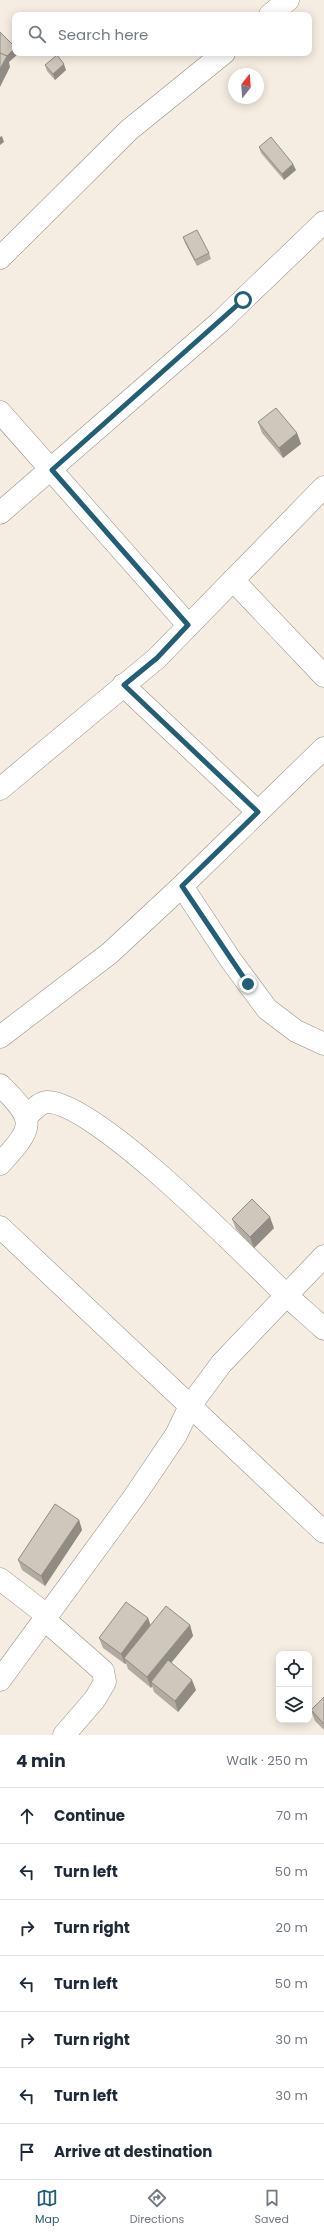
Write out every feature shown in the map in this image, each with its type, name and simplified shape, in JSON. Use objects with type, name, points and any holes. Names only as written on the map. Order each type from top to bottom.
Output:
[{"type":"street","points":[[274,12],[288,0]]},
{"type":"street","points":[[0,258],[129,130],[220,56]]},
{"type":"street","points":[[0,513],[52,470],[220,322],[324,222]]},
{"type":"street","points":[[0,412],[188,625]]},
{"type":"street","points":[[0,789],[157,658],[324,487]]},
{"type":"street","points":[[233,580],[324,676]]},
{"type":"street","points":[[124,685],[258,812]]},
{"type":"street","points":[[0,1037],[110,953],[182,886],[324,748]]},
{"type":"street","points":[[182,886],[230,959],[267,1009],[296,1032],[324,1044]]},
{"type":"street","points":[[0,1085],[21,1105],[27,1116],[27,1128],[19,1144],[0,1164]]},
{"type":"street","points":[[27,1116],[39,1105],[46,1102],[58,1105],[88,1119],[136,1154],[233,1242],[287,1296],[324,1329]]},
{"type":"street","points":[[0,1227],[324,1532]]},
{"type":"street","points":[[0,1680],[139,1491],[176,1434],[190,1406],[221,1364],[324,1256]]},
{"type":"street","points":[[0,1578],[47,1618],[103,1671],[105,1682],[95,1699],[64,1735]]},
{"type":"building","points":[[0,32],[12,44],[12,51],[7,56],[0,53]]},
{"type":"building","points":[[0,53],[7,56],[0,69]]},
{"type":"building","points":[[56,56],[58,56],[64,64],[53,74],[45,65]]},
{"type":"building","points":[[271,137],[293,164],[282,174],[259,147]]},
{"type":"building","points":[[197,230],[209,253],[195,260],[183,237]]},
{"type":"building","points":[[276,408],[297,433],[279,448],[258,422]]},
{"type":"building","points":[[252,1199],[270,1217],[250,1237],[232,1219]]},
{"type":"building","points":[[55,1504],[79,1520],[41,1576],[18,1560]]},
{"type":"building","points":[[126,1602],[148,1618],[121,1654],[99,1638]]},
{"type":"building","points":[[166,1606],[190,1625],[147,1677],[124,1658]]},
{"type":"building","points":[[168,1660],[192,1680],[175,1701],[151,1682]]},
{"type":"building","points":[[324,1697],[324,1724],[312,1711],[312,1709]]},
{"type":"route","points":[[243,300],[52,470],[188,625],[157,658],[124,685],[258,812],[182,886],[248,984]]}]
